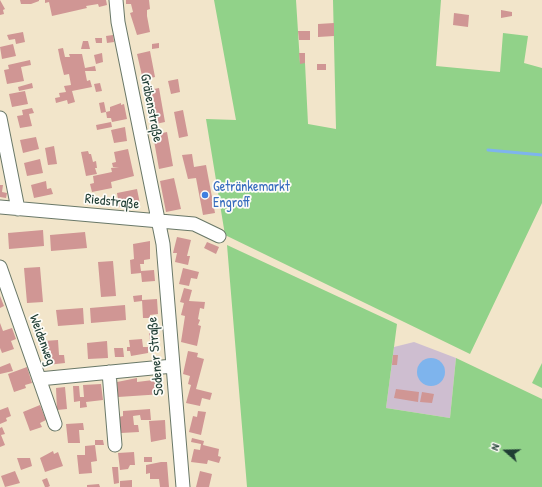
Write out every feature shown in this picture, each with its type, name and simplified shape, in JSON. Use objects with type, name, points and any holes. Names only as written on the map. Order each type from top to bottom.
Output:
[{"type":"street","name":"Gräbenstraße","points":[[116,0],[118,22],[157,222]]},
{"type":"street","points":[[0,118],[18,209]]},
{"type":"street","name":"Riedstraße","points":[[0,207],[157,222],[194,224],[219,236]]},
{"type":"street","name":"Sodener Straße","points":[[157,222],[163,244],[184,487]]},
{"type":"street","name":"Weidenweg","points":[[0,267],[55,424]]},
{"type":"street","points":[[39,379],[173,366]]},
{"type":"street","points":[[109,372],[115,445]]},
{"type":"shaded area","points":[[414,342],[456,358],[450,418],[386,408],[394,347]]},
{"type":"green space","points":[[214,0],[296,0],[300,63],[305,63],[308,124],[336,129],[333,0],[441,0],[436,66],[500,72],[503,33],[528,36],[524,63],[542,68],[542,203],[470,354],[225,235],[206,119],[236,120]]},
{"type":"green space","points":[[227,245],[397,324],[386,408],[450,418],[456,358],[542,399],[542,487],[247,487]]},
{"type":"green space","points":[[542,363],[542,388],[532,383]]},
{"type":"water","points":[[431,358],[441,362],[445,372],[441,382],[431,386],[421,382],[417,372],[421,362]]},
{"type":"building","points":[[0,0],[5,9],[3,10],[4,14],[0,15]]},
{"type":"building","points":[[20,0],[39,1],[31,4],[21,4]]},
{"type":"building","points":[[45,0],[106,0],[107,5],[99,7],[98,4],[86,6],[87,8],[52,16],[49,2],[45,3]]},
{"type":"building","points":[[126,0],[149,0],[150,9],[147,10],[147,16],[150,32],[137,35],[130,13],[133,12],[131,4],[126,4]]},
{"type":"building","points":[[501,10],[512,12],[512,16],[501,18]]},
{"type":"building","points":[[454,13],[469,15],[468,27],[453,25]]},
{"type":"building","points":[[334,23],[334,36],[318,37],[318,24]]},
{"type":"building","points":[[298,31],[310,31],[310,40],[299,40]]},
{"type":"building","points":[[23,32],[25,42],[16,44],[15,39],[9,40],[7,35]]},
{"type":"building","points":[[113,35],[114,42],[107,43],[106,36]]},
{"type":"building","points":[[95,38],[102,38],[102,43],[96,43]]},
{"type":"building","points":[[83,41],[88,41],[90,49],[81,49]]},
{"type":"building","points":[[159,43],[159,48],[152,49],[152,44]]},
{"type":"building","points":[[13,44],[16,56],[2,59],[0,47]]},
{"type":"building","points":[[63,48],[65,57],[70,57],[69,54],[82,54],[85,68],[95,66],[96,71],[85,71],[87,81],[90,80],[92,87],[72,91],[75,102],[68,104],[67,100],[56,103],[55,98],[60,97],[59,93],[66,92],[64,86],[71,85],[69,74],[64,75],[60,59],[58,49]]},
{"type":"building","points":[[150,51],[155,77],[143,80],[137,54]]},
{"type":"building","points":[[102,53],[103,62],[96,64],[94,55]]},
{"type":"building","points":[[299,53],[305,53],[305,63],[300,64]]},
{"type":"building","points":[[30,60],[31,65],[21,67],[24,81],[7,84],[4,70],[9,69],[8,65]]},
{"type":"building","points":[[317,64],[326,64],[326,70],[317,70]]},
{"type":"building","points":[[178,79],[180,92],[171,94],[168,81]]},
{"type":"building","points":[[32,83],[33,88],[19,91],[18,87]]},
{"type":"building","points":[[100,83],[102,91],[96,92],[94,84]]},
{"type":"building","points":[[159,88],[165,122],[151,125],[144,91]]},
{"type":"building","points":[[25,91],[28,104],[12,107],[9,94]]},
{"type":"building","points":[[104,102],[106,112],[101,113],[99,103]]},
{"type":"building","points":[[121,103],[121,105],[124,104],[127,119],[112,122],[111,118],[107,118],[106,112],[110,111],[110,107]]},
{"type":"building","points":[[32,108],[34,113],[29,114],[32,126],[20,128],[17,116],[23,115],[22,110]]},
{"type":"building","points":[[183,110],[188,136],[179,138],[174,112]]},
{"type":"building","points":[[111,122],[112,127],[97,130],[96,125]]},
{"type":"building","points":[[125,127],[127,141],[114,143],[111,130]]},
{"type":"building","points":[[167,132],[173,166],[159,169],[153,135]]},
{"type":"building","points":[[36,137],[39,149],[23,153],[20,140]]},
{"type":"building","points":[[54,146],[57,164],[48,165],[45,148]]},
{"type":"building","points":[[128,149],[134,176],[111,182],[112,188],[92,192],[90,184],[94,183],[93,176],[112,172],[111,168],[119,167],[113,167],[112,163],[116,162],[114,152]]},
{"type":"building","points":[[88,151],[89,154],[91,154],[93,162],[96,161],[97,168],[95,168],[97,174],[86,176],[81,152]]},
{"type":"building","name":"Getränkemarkt Engroff","points":[[192,154],[194,167],[206,165],[215,213],[203,215],[196,178],[188,179],[182,155]]},
{"type":"building","points":[[40,159],[43,173],[27,176],[24,163]]},
{"type":"building","points":[[174,178],[181,209],[166,212],[160,181]]},
{"type":"building","points":[[46,181],[47,189],[51,188],[53,194],[34,198],[31,185]]},
{"type":"building","points":[[0,185],[3,185],[2,192],[7,193],[6,198],[0,197]]},
{"type":"building","points":[[137,189],[140,204],[119,207],[117,193]]},
{"type":"building","points":[[43,230],[44,246],[9,249],[8,233]]},
{"type":"building","points":[[85,232],[87,248],[51,251],[50,235]]},
{"type":"building","points":[[177,237],[191,240],[187,256],[190,256],[188,265],[175,262],[177,253],[173,253]]},
{"type":"building","points":[[150,241],[150,259],[144,260],[144,264],[140,264],[141,271],[154,270],[155,281],[142,282],[141,273],[131,274],[130,260],[134,259],[133,244]]},
{"type":"building","points":[[207,242],[219,247],[216,254],[204,248]]},
{"type":"building","points":[[113,261],[116,296],[101,297],[98,262]]},
{"type":"building","points":[[40,267],[43,302],[27,303],[24,268]]},
{"type":"building","points":[[183,268],[199,272],[197,279],[191,278],[189,286],[179,284]]},
{"type":"building","points":[[184,288],[192,290],[189,301],[205,302],[204,309],[200,308],[198,319],[200,320],[198,325],[201,326],[197,346],[181,342],[185,316],[181,315],[184,303],[180,302]]},
{"type":"building","points":[[142,295],[142,301],[134,302],[133,296]]},
{"type":"building","points":[[0,296],[4,306],[0,308]]},
{"type":"building","points":[[157,299],[158,314],[150,315],[150,318],[143,318],[142,300]]},
{"type":"building","points":[[125,305],[126,320],[91,323],[90,308]]},
{"type":"building","points":[[83,308],[84,324],[58,326],[56,310]]},
{"type":"building","points":[[0,323],[3,331],[12,328],[16,339],[11,341],[14,349],[2,353],[0,348]]},
{"type":"building","points":[[157,332],[158,340],[150,341],[149,333]]},
{"type":"building","points":[[142,339],[143,347],[148,347],[148,353],[131,356],[130,351],[127,351],[127,347],[130,347],[129,340]]},
{"type":"building","points":[[58,340],[59,355],[64,355],[65,363],[47,365],[44,341]]},
{"type":"building","points":[[107,341],[108,358],[88,359],[87,343]]},
{"type":"building","points":[[114,348],[123,348],[124,357],[115,357]]},
{"type":"building","points":[[188,351],[198,353],[197,357],[204,359],[196,389],[212,393],[210,400],[202,398],[200,406],[186,403],[191,385],[188,384],[190,376],[183,374]]},
{"type":"building","points":[[393,355],[398,355],[397,365],[392,365]]},
{"type":"building","points":[[10,363],[13,371],[0,374],[0,367]]},
{"type":"building","points":[[27,367],[32,383],[25,385],[26,388],[14,392],[8,374]]},
{"type":"building","points":[[137,378],[137,382],[161,379],[163,394],[118,397],[117,382]]},
{"type":"building","points":[[101,384],[103,400],[86,402],[87,407],[80,408],[80,401],[74,402],[73,386],[79,386],[80,397],[84,397],[83,385]]},
{"type":"building","points":[[65,387],[67,409],[57,410],[56,388]]},
{"type":"building","points":[[396,389],[419,392],[418,402],[394,398]]},
{"type":"building","points":[[422,392],[434,394],[432,403],[420,402]]},
{"type":"building","points":[[40,405],[46,420],[40,423],[42,427],[30,431],[23,412]]},
{"type":"building","points":[[8,407],[11,416],[6,418],[7,421],[0,424],[0,410]]},
{"type":"building","points":[[150,409],[151,420],[141,420],[140,415],[133,416],[134,425],[138,425],[139,432],[121,433],[119,417],[123,416],[123,411]]},
{"type":"building","points":[[198,411],[206,412],[201,435],[189,432],[193,416],[197,417]]},
{"type":"building","points":[[165,420],[166,439],[151,442],[149,421]]},
{"type":"building","points":[[83,423],[84,430],[79,430],[80,443],[68,443],[66,424]]},
{"type":"building","points":[[2,427],[5,434],[1,435],[5,445],[0,447],[0,428]]},
{"type":"building","points":[[192,438],[204,441],[203,445],[219,449],[218,456],[221,457],[219,463],[208,460],[207,464],[191,462],[194,449],[200,450],[201,444],[191,442]]},
{"type":"building","points":[[95,440],[103,440],[104,445],[95,445]]},
{"type":"building","points":[[95,445],[97,461],[91,462],[92,473],[79,474],[77,455],[85,455],[85,446]]},
{"type":"building","points":[[53,451],[54,454],[58,452],[63,466],[45,472],[40,458]]},
{"type":"building","points":[[134,452],[135,465],[130,465],[128,469],[120,470],[118,453]]},
{"type":"building","points":[[144,457],[152,457],[152,462],[144,462]]},
{"type":"building","points":[[17,458],[30,458],[32,466],[21,470]]},
{"type":"building","points":[[167,462],[169,487],[160,487],[159,479],[150,479],[150,473],[146,474],[146,465]]},
{"type":"building","points":[[112,467],[118,467],[119,483],[114,484]]},
{"type":"building","points":[[15,471],[20,483],[5,487],[1,476]]},
{"type":"building","points":[[200,471],[212,474],[209,487],[196,487]]},
{"type":"building","points":[[47,478],[50,486],[45,487],[42,480]]},
{"type":"building","points":[[132,480],[132,487],[120,487],[120,481]]},
{"type":"building","points":[[99,484],[100,487],[87,487],[87,485]]},
{"type":"waterway","points":[[488,150],[542,155]]},
{"type":"place","name":"Getränkemarkt Engroff","points":[[205,195]]}]
